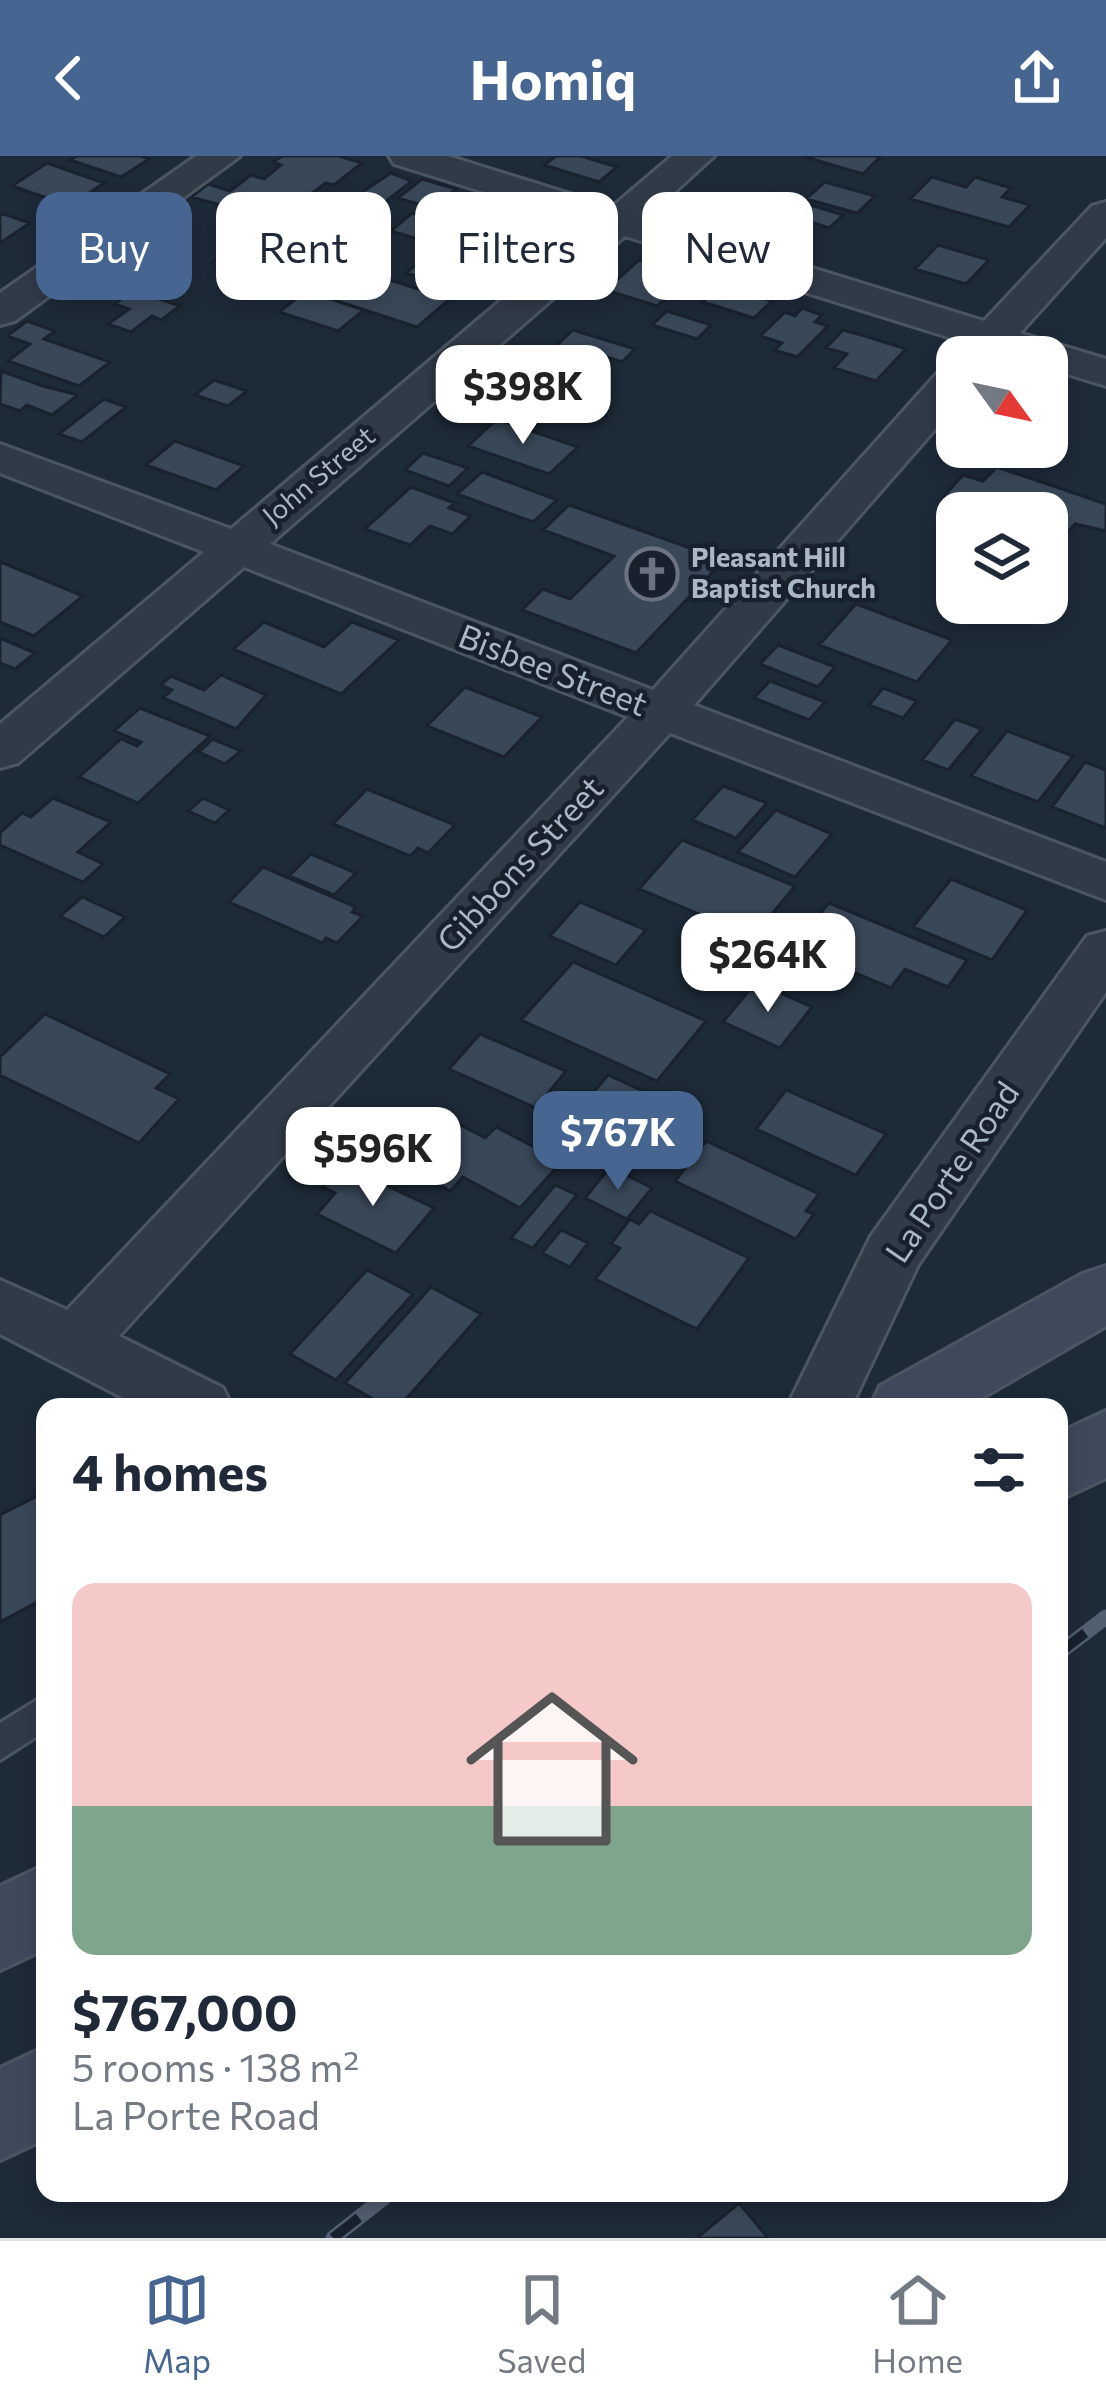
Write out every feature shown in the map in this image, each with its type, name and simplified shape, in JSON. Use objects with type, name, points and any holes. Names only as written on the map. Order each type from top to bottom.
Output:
[{"type":"main road","points":[[921,1398],[1106,1293]]},
{"type":"main road","points":[[1068,1464],[1106,1441]]},
{"type":"main road","points":[[0,1930],[36,1909]]},
{"type":"main road","points":[[0,2117],[36,2095]]},
{"type":"street","points":[[0,312],[221,156]]},
{"type":"street","points":[[408,156],[521,192]]},
{"type":"street","name":"John Street","points":[[618,223],[695,156]]},
{"type":"street","name":"Gibbons Street","points":[[993,336],[1106,214]]},
{"type":"street","points":[[618,223],[936,343]]},
{"type":"street","name":"John Street","points":[[0,751],[527,300]]},
{"type":"street","points":[[1068,368],[1106,373]]},
{"type":"street","name":"Gibbons Street","points":[[74,1344],[662,711],[936,400]]},
{"type":"street","name":"Bisbee Street","points":[[0,457],[1106,882]]},
{"type":"street","name":"La Porte Road","points":[[823,1398],[892,1253],[1106,950]]},
{"type":"street","points":[[0,1305],[182,1398]]},
{"type":"lane","points":[[0,1744],[36,1718]]},
{"type":"building","points":[[77,156],[149,159],[121,177],[70,160]]},
{"type":"building","points":[[282,156],[339,156],[362,163],[334,185],[326,183],[314,192],[216,192],[216,204],[192,197],[208,184],[230,191],[251,175],[264,179],[281,165],[273,162]]},
{"type":"building","points":[[556,156],[581,156],[617,167],[599,182],[544,165]]},
{"type":"building","points":[[802,156],[881,156],[863,174]]},
{"type":"building","points":[[47,163],[104,183],[91,192],[36,194],[12,186]]},
{"type":"building","points":[[391,173],[412,181],[391,197],[391,192],[362,192]]},
{"type":"building","points":[[932,177],[966,187],[975,177],[1011,188],[1002,197],[1030,205],[1009,227],[910,199]]},
{"type":"building","points":[[422,179],[456,189],[415,192],[415,203],[398,198]]},
{"type":"building","points":[[825,182],[875,196],[857,213],[813,201],[813,193]]},
{"type":"building","points":[[813,206],[843,215],[829,228],[813,223]]},
{"type":"building","points":[[0,213],[30,223],[0,243]]},
{"type":"building","points":[[412,213],[415,214],[415,238],[391,231]]},
{"type":"building","points":[[938,245],[989,260],[966,284],[915,269]]},
{"type":"building","points":[[639,260],[642,300],[663,300],[657,306],[618,294],[618,279]]},
{"type":"building","points":[[391,280],[415,288],[415,300],[449,300],[417,327],[334,300],[391,300]]},
{"type":"building","points":[[162,300],[180,306],[161,320],[152,316],[131,332],[108,324],[129,309],[115,304]]},
{"type":"building","points":[[294,300],[333,300],[364,310],[338,331],[279,312]]},
{"type":"building","points":[[705,300],[772,301],[754,318]]},
{"type":"building","points":[[802,308],[822,315],[815,322],[828,326],[797,357],[775,350],[782,343],[760,336],[785,312],[795,316]]},
{"type":"building","points":[[667,311],[711,325],[697,339],[652,325]]},
{"type":"building","points":[[27,321],[55,331],[44,339],[110,362],[79,386],[8,361],[30,344],[7,336]]},
{"type":"building","points":[[573,330],[635,349],[622,362],[607,357],[598,365],[588,362],[579,371],[542,359]]},
{"type":"building","points":[[843,330],[906,349],[876,381],[834,368],[847,354],[826,348]]},
{"type":"building","points":[[1,371],[78,395],[52,415],[27,405],[20,411],[0,404]]},
{"type":"building","points":[[214,380],[247,391],[228,406],[195,395]]},
{"type":"building","points":[[508,386],[558,403],[536,424],[485,407]]},
{"type":"building","points":[[104,399],[126,407],[82,442],[59,434]]},
{"type":"building","points":[[497,419],[578,447],[549,474],[468,446]]},
{"type":"building","points":[[175,441],[244,466],[216,490],[146,465]]},
{"type":"building","points":[[423,453],[468,468],[449,486],[405,470]]},
{"type":"building","points":[[1000,468],[1106,504],[1106,531],[1075,524],[1068,532],[1068,492],[948,492],[963,475],[983,481]]},
{"type":"building","points":[[482,472],[557,500],[533,522],[457,494]]},
{"type":"building","points":[[411,487],[455,503],[449,508],[471,516],[452,534],[430,526],[410,545],[365,529]]},
{"type":"building","name":"Pleasant Hill Baptist Church","points":[[569,505],[724,560],[636,653],[522,610],[543,589],[570,599],[614,556],[543,530]]},
{"type":"building","points":[[0,562],[83,596],[34,636],[0,622]]},
{"type":"building","points":[[856,604],[952,640],[917,682],[819,645]]},
{"type":"building","points":[[264,622],[324,647],[352,622],[399,640],[341,694],[233,649]]},
{"type":"building","points":[[0,638],[35,653],[15,669],[0,663]]},
{"type":"building","points":[[778,645],[835,667],[818,687],[760,664]]},
{"type":"building","points":[[221,675],[266,695],[236,729],[163,698],[172,690],[161,685],[171,676],[204,690]]},
{"type":"building","points":[[770,681],[825,702],[809,720],[754,698]]},
{"type":"building","points":[[465,687],[542,717],[504,757],[427,726]]},
{"type":"building","points":[[883,688],[917,701],[903,718],[869,705]]},
{"type":"building","points":[[140,708],[210,736],[138,803],[79,777],[121,739],[137,746],[141,742],[114,731]]},
{"type":"building","points":[[955,719],[982,729],[948,770],[922,760]]},
{"type":"building","points":[[1007,731],[1073,756],[1038,802],[971,776]]},
{"type":"building","points":[[213,739],[241,751],[225,764],[199,752]]},
{"type":"building","points":[[1085,762],[1106,770],[1106,828],[1052,807]]},
{"type":"building","points":[[723,786],[767,803],[736,838],[692,820]]},
{"type":"building","points":[[367,789],[455,825],[428,853],[418,848],[410,856],[333,824]]},
{"type":"building","points":[[53,798],[111,822],[78,852],[103,864],[83,882],[0,845],[0,833],[22,813],[31,817]]},
{"type":"building","points":[[203,798],[229,810],[215,823],[188,811]]},
{"type":"building","points":[[776,810],[832,834],[795,877],[738,852]]},
{"type":"building","points":[[682,840],[795,886],[753,937],[639,889]]},
{"type":"building","points":[[311,854],[356,873],[334,895],[289,876]]},
{"type":"building","points":[[263,867],[356,907],[352,912],[363,916],[337,943],[326,938],[323,943],[229,902]]},
{"type":"building","points":[[951,879],[1027,910],[992,960],[913,927]]},
{"type":"building","points":[[82,897],[125,917],[104,937],[60,916]]},
{"type":"building","points":[[580,902],[646,930],[616,965],[550,936]]},
{"type":"building","points":[[829,903],[967,960],[948,987],[905,969],[891,988],[834,964],[813,990],[770,971]]},
{"type":"building","points":[[573,962],[706,1021],[657,1081],[521,1020]]},
{"type":"building","points":[[756,982],[812,1007],[780,1048],[723,1022]]},
{"type":"building","points":[[45,1014],[170,1074],[156,1088],[179,1099],[139,1143],[0,1075],[0,1057]]},
{"type":"building","points":[[480,1034],[566,1071],[536,1108],[449,1069]]},
{"type":"building","points":[[608,1075],[656,1097],[599,1167],[550,1143]]},
{"type":"building","points":[[786,1090],[886,1134],[856,1175],[756,1129]]},
{"type":"building","points":[[652,1115],[680,1128],[650,1163],[622,1150]]},
{"type":"building","points":[[455,1122],[485,1138],[496,1127],[546,1153],[540,1158],[557,1167],[520,1208],[463,1177],[450,1191],[409,1168]]},
{"type":"building","points":[[706,1141],[819,1194],[806,1211],[814,1214],[796,1239],[675,1181]]},
{"type":"building","points":[[343,1165],[434,1208],[396,1253],[317,1214],[335,1193],[323,1187]]},
{"type":"building","points":[[610,1167],[652,1188],[627,1219],[585,1198]]},
{"type":"building","points":[[555,1185],[577,1195],[533,1248],[511,1238]]},
{"type":"building","points":[[650,1211],[749,1258],[697,1329],[595,1279],[620,1248],[611,1244],[630,1219],[639,1224]]},
{"type":"building","points":[[561,1230],[588,1243],[570,1267],[542,1253]]},
{"type":"building","points":[[367,1270],[413,1294],[336,1380],[290,1354]]},
{"type":"building","points":[[431,1287],[481,1314],[407,1398],[371,1398],[345,1383]]},
{"type":"building","points":[[36,1497],[36,1603],[0,1622],[0,1515]]},
{"type":"building","points":[[739,2203],[768,2238],[697,2238]]},
{"type":"railway","points":[[1068,1646],[1106,1617]]},
{"type":"railway","points":[[333,2238],[379,2202]]},
{"type":"place","name":"Pleasant Hill Baptist Church","points":[[652,574]]}]
